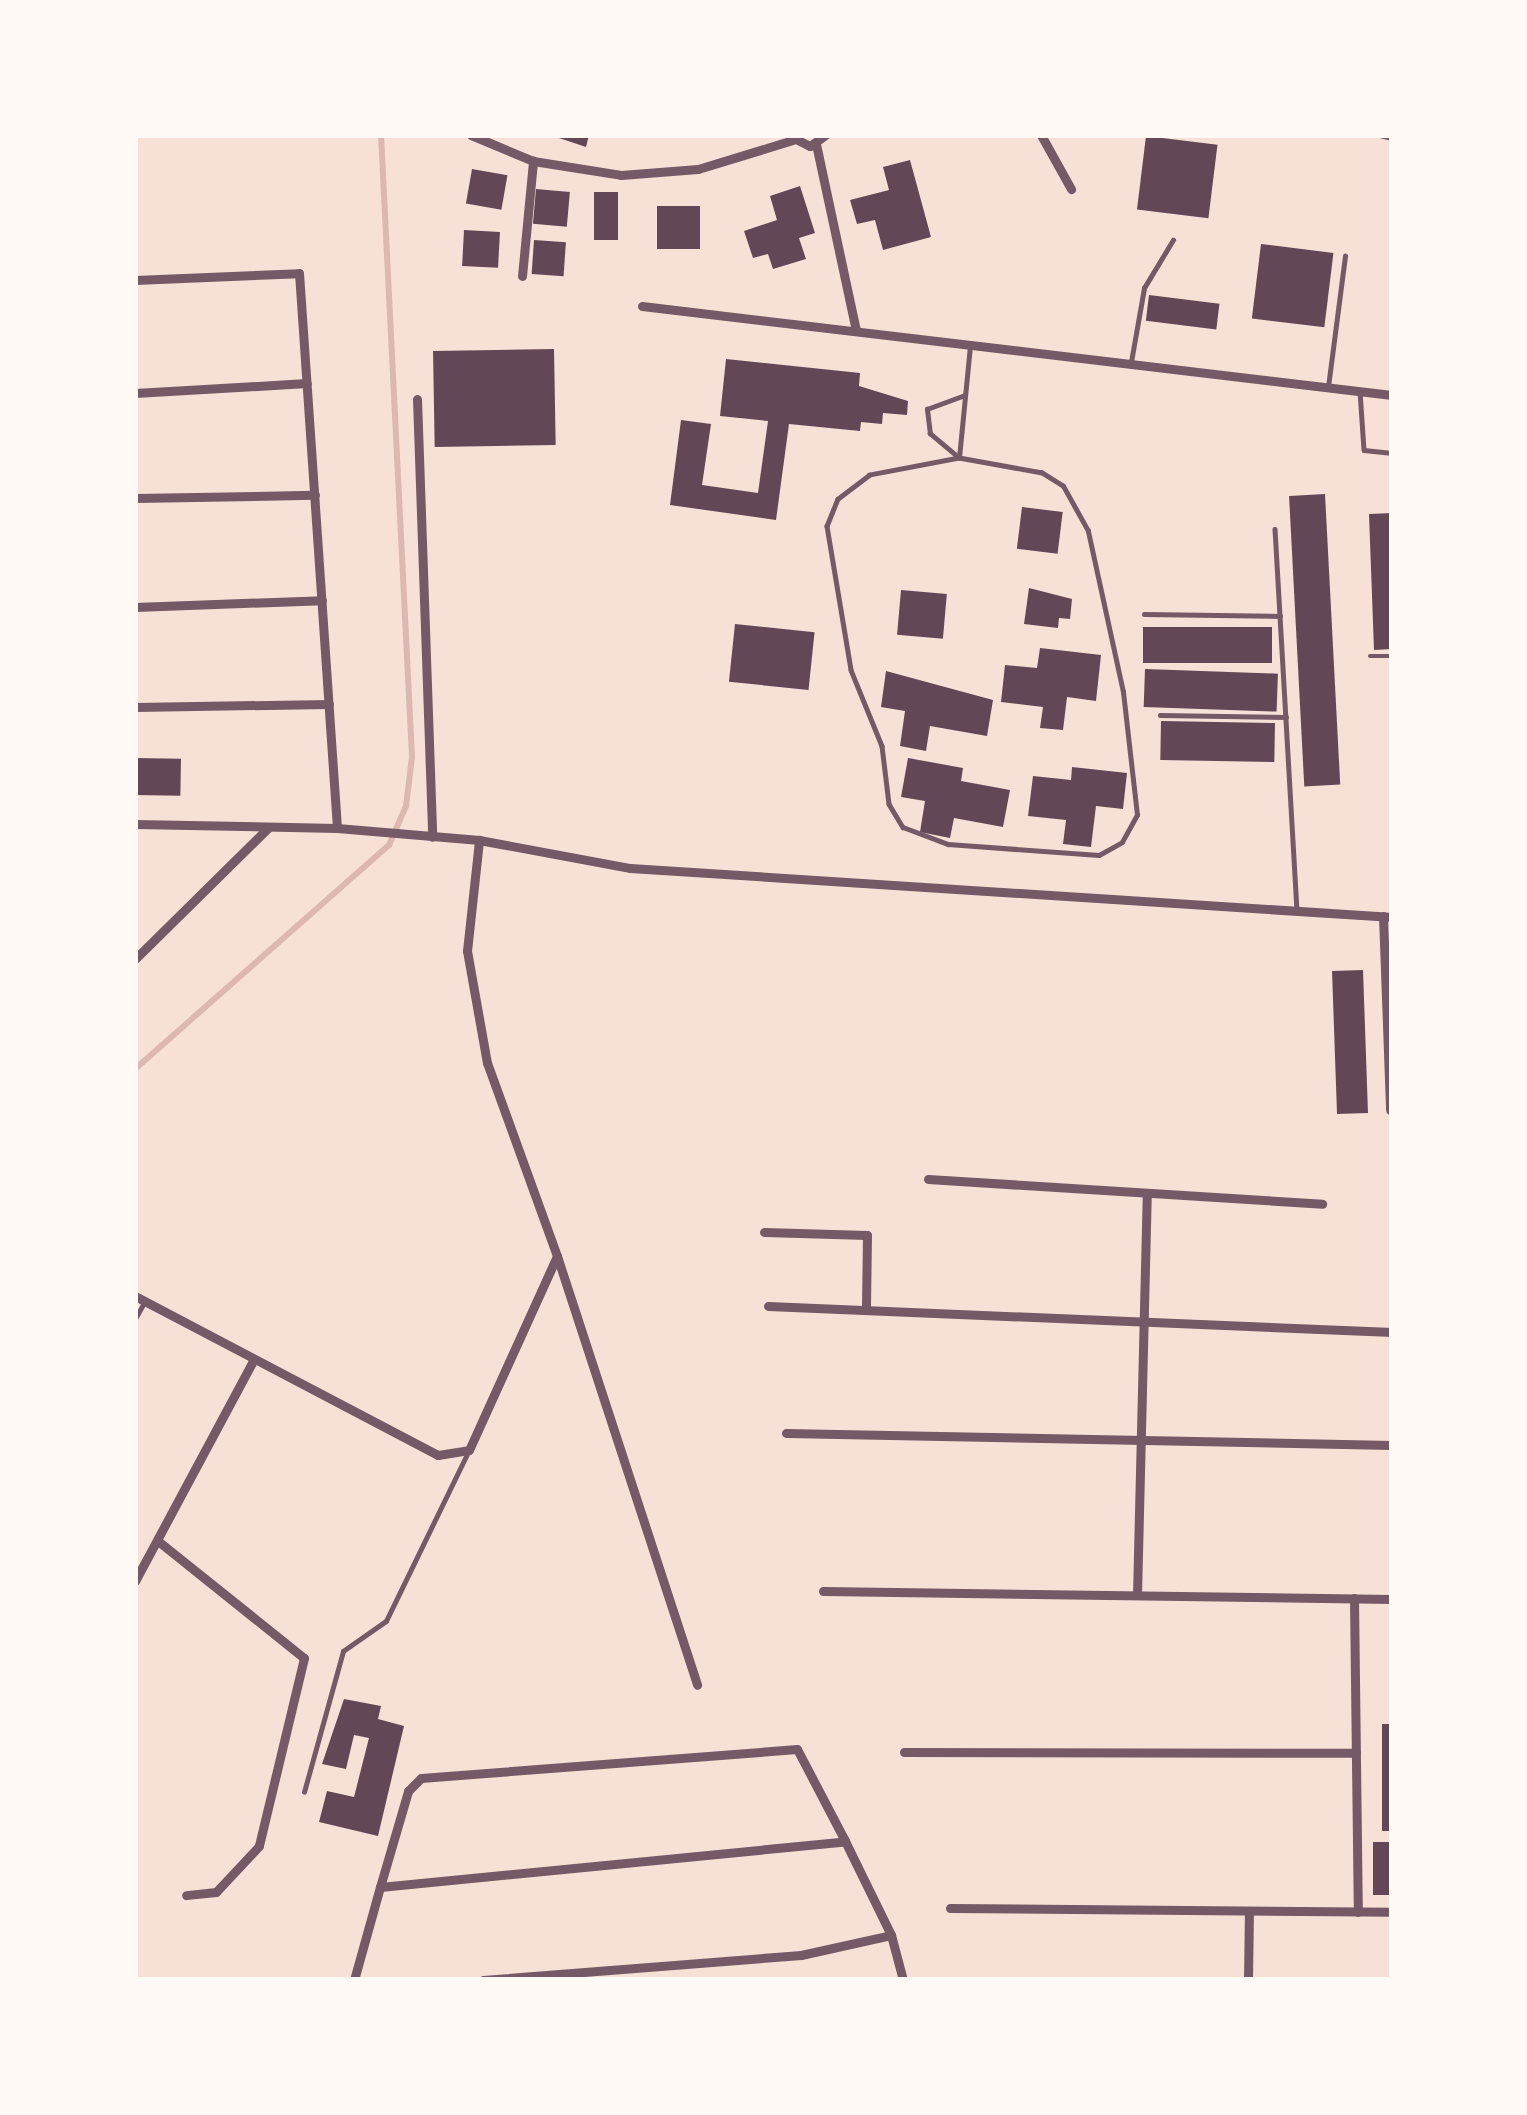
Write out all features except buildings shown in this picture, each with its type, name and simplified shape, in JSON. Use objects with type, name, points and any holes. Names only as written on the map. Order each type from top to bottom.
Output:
[{"type":"street","points":[[471,135],[533,161],[621,175],[698,169],[792,138],[820,140],[856,331]]},
{"type":"street","points":[[1041,135],[1072,189]]},
{"type":"street","points":[[523,276],[533,161]]},
{"type":"street","points":[[135,280],[299,273],[337,828]]},
{"type":"street","points":[[642,306],[1392,395]]},
{"type":"street","points":[[135,393],[307,382]]},
{"type":"street","points":[[417,399],[432,837]]},
{"type":"street","points":[[135,498],[315,494]]},
{"type":"street","points":[[135,607],[322,600]]},
{"type":"street","points":[[135,707],[329,704]]},
{"type":"street","points":[[135,824],[380,831],[479,840],[630,868],[1388,916],[1390,1110]]},
{"type":"street","points":[[135,959],[268,828]]},
{"type":"street","points":[[479,840],[467,951],[487,1063],[556,1256],[697,1685]]},
{"type":"street","points":[[928,1179],[1322,1204]]},
{"type":"street","points":[[1137,1595],[1147,1193]]},
{"type":"street","points":[[764,1232],[867,1235],[866,1310]]},
{"type":"street","points":[[140,1298],[437,1455],[470,1450],[556,1256]]},
{"type":"street","points":[[768,1306],[1392,1332]]},
{"type":"street","points":[[135,1581],[253,1360]]},
{"type":"street","points":[[786,1433],[1392,1445]]},
{"type":"street","points":[[158,1541],[304,1658],[260,1846],[216,1892],[186,1895]]},
{"type":"street","points":[[823,1591],[1392,1599]]},
{"type":"street","points":[[1354,1598],[1358,1912]]},
{"type":"street","points":[[354,1980],[408,1791],[421,1778],[797,1749],[891,1935],[903,1980]]},
{"type":"street","points":[[904,1752],[1356,1754]]},
{"type":"street","points":[[380,1887],[845,1841]]},
{"type":"street","points":[[950,1907],[1392,1912]]},
{"type":"street","points":[[1248,1980],[1249,1911]]},
{"type":"street","points":[[483,1980],[801,1955],[891,1935]]},
{"type":"lane","points":[[1381,135],[1392,138]]},
{"type":"lane","points":[[1131,364],[1144,288],[1173,240]]},
{"type":"lane","points":[[1328,388],[1345,256]]},
{"type":"lane","points":[[959,458],[970,345]]},
{"type":"lane","points":[[1360,391],[1364,450],[1392,453]]},
{"type":"lane","points":[[959,458],[871,475],[838,500],[826,526],[851,670],[881,746],[890,804],[903,827],[933,841],[1060,858],[1099,855],[1123,842],[1137,815],[1123,692],[1084,519],[1064,486],[1042,473],[959,458],[924,419],[935,401],[965,395]]},
{"type":"lane","points":[[1275,529],[1298,908]]},
{"type":"lane","points":[[1144,614],[1280,616]]},
{"type":"lane","points":[[1370,656],[1392,656]]},
{"type":"lane","points":[[1160,715],[1286,717]]},
{"type":"lane","points":[[135,1319],[140,1298]]},
{"type":"lane","points":[[304,1792],[343,1652],[386,1621],[470,1450]]},
{"type":"waterway","points":[[135,1069],[389,845],[406,806],[412,757],[381,135]]}]
